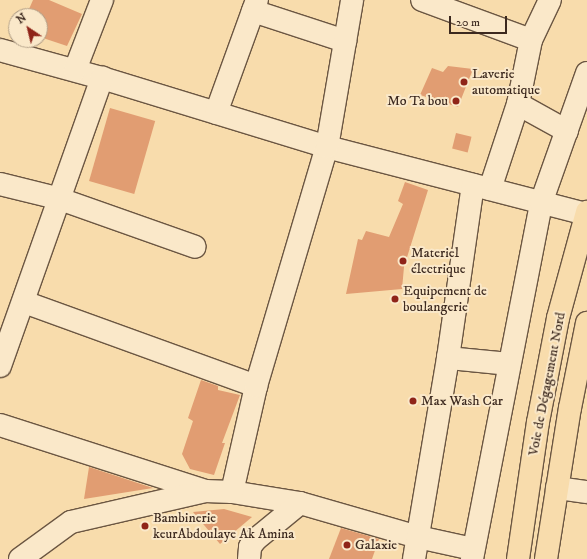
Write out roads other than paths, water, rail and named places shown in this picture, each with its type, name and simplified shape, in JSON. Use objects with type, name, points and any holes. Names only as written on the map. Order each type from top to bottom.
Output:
[{"type":"highway","name":"Voie de Dégagement Nord","points":[[518,559],[538,422],[557,326],[587,213]]},
{"type":"highway","name":"Voie de Dégagement Nord","points":[[546,559],[557,488],[587,323]]},
{"type":"street","points":[[75,70],[102,0]]},
{"type":"street","points":[[232,492],[256,386],[327,147],[352,0]]},
{"type":"street","points":[[422,0],[531,40]]},
{"type":"street","points":[[414,559],[448,358],[481,187],[518,104],[531,40],[550,0]]},
{"type":"street","points":[[216,113],[255,6],[345,41]]},
{"type":"street","points":[[0,50],[102,78],[327,147],[542,203],[587,213]]},
{"type":"street","points":[[20,559],[70,522],[205,491],[232,492],[300,503],[472,554],[542,203],[587,73]]},
{"type":"street","points":[[0,366],[24,302],[57,198],[102,78]]},
{"type":"street","points":[[518,104],[567,131]]},
{"type":"street","points":[[0,184],[57,198],[195,247]]},
{"type":"street","points":[[24,302],[256,386]]},
{"type":"street","points":[[448,358],[509,364]]},
{"type":"street","points":[[0,425],[205,491]]},
{"type":"street","points":[[557,488],[587,492]]},
{"type":"street","points":[[249,559],[250,547],[255,540],[300,503]]},
{"type":"place","name":"Laverie automatique","points":[[464,82]]},
{"type":"place","name":"Mo Ta bou","points":[[456,101]]},
{"type":"place","name":"Materiel électrique","points":[[403,261]]},
{"type":"place","name":"Equipement de boulangerie","points":[[395,299]]},
{"type":"place","name":"Max Wash Car","points":[[413,401]]},
{"type":"place","name":"Bambinerie keurAbdoulaye Ak Amina","points":[[145,526]]},
{"type":"place","name":"Galaxie","points":[[347,545]]}]
